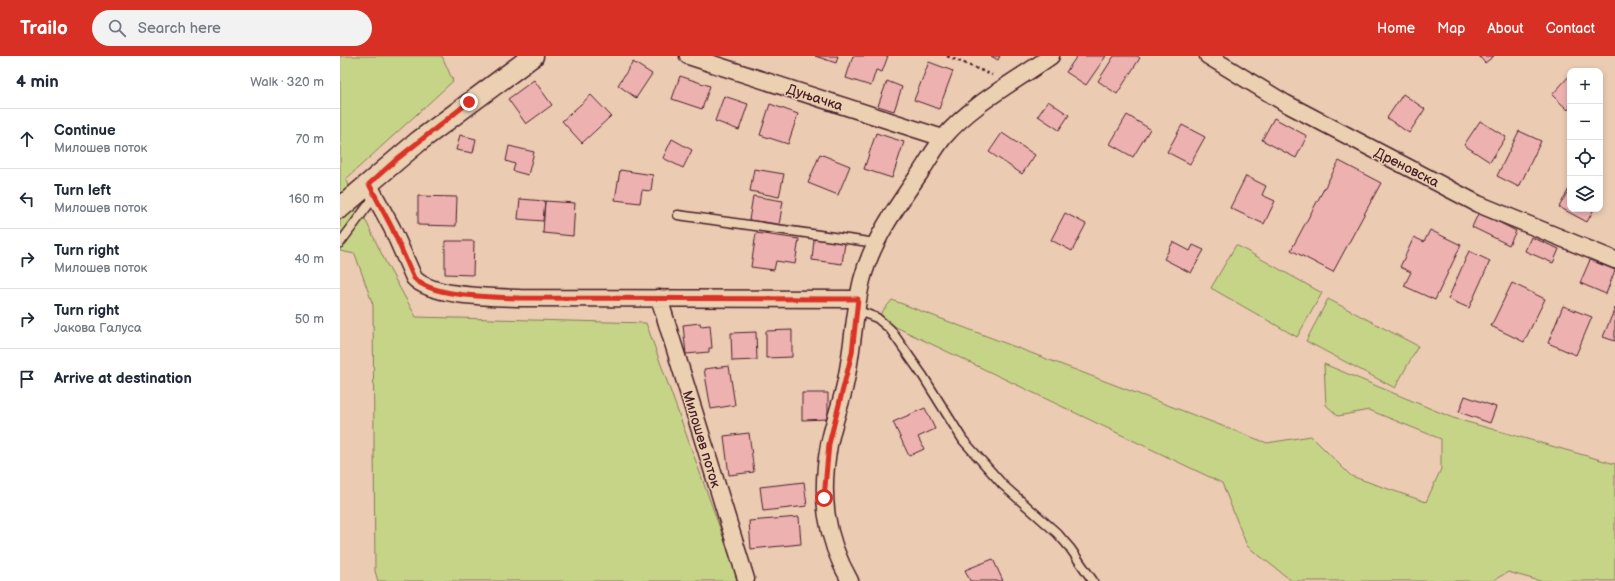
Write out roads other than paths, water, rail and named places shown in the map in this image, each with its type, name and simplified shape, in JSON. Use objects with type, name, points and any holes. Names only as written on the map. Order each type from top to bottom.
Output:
[{"type":"street","points":[[340,208],[372,190],[444,122],[532,56]]},
{"type":"street","name":"Дуњачка","points":[[688,56],[943,138]]},
{"type":"street","points":[[850,581],[829,534],[824,498],[825,482],[829,444],[852,353],[857,305],[863,278],[876,243],[901,200],[943,138],[959,120],[1051,56]]},
{"type":"street","name":"Дреновска","points":[[1208,56],[1285,103],[1478,204],[1615,260]]},
{"type":"street","points":[[372,190],[392,228],[414,278],[419,284],[442,291],[482,297],[659,298],[857,305]]},
{"type":"street","name":"Милошев поток","points":[[659,298],[746,580]]},
{"type":"lane","points":[[340,243],[372,190]]},
{"type":"lane","points":[[678,215],[876,243]]},
{"type":"lane","points":[[857,305],[877,318],[890,329],[923,376],[963,440],[1003,485],[1056,533],[1070,548],[1093,581]]}]
